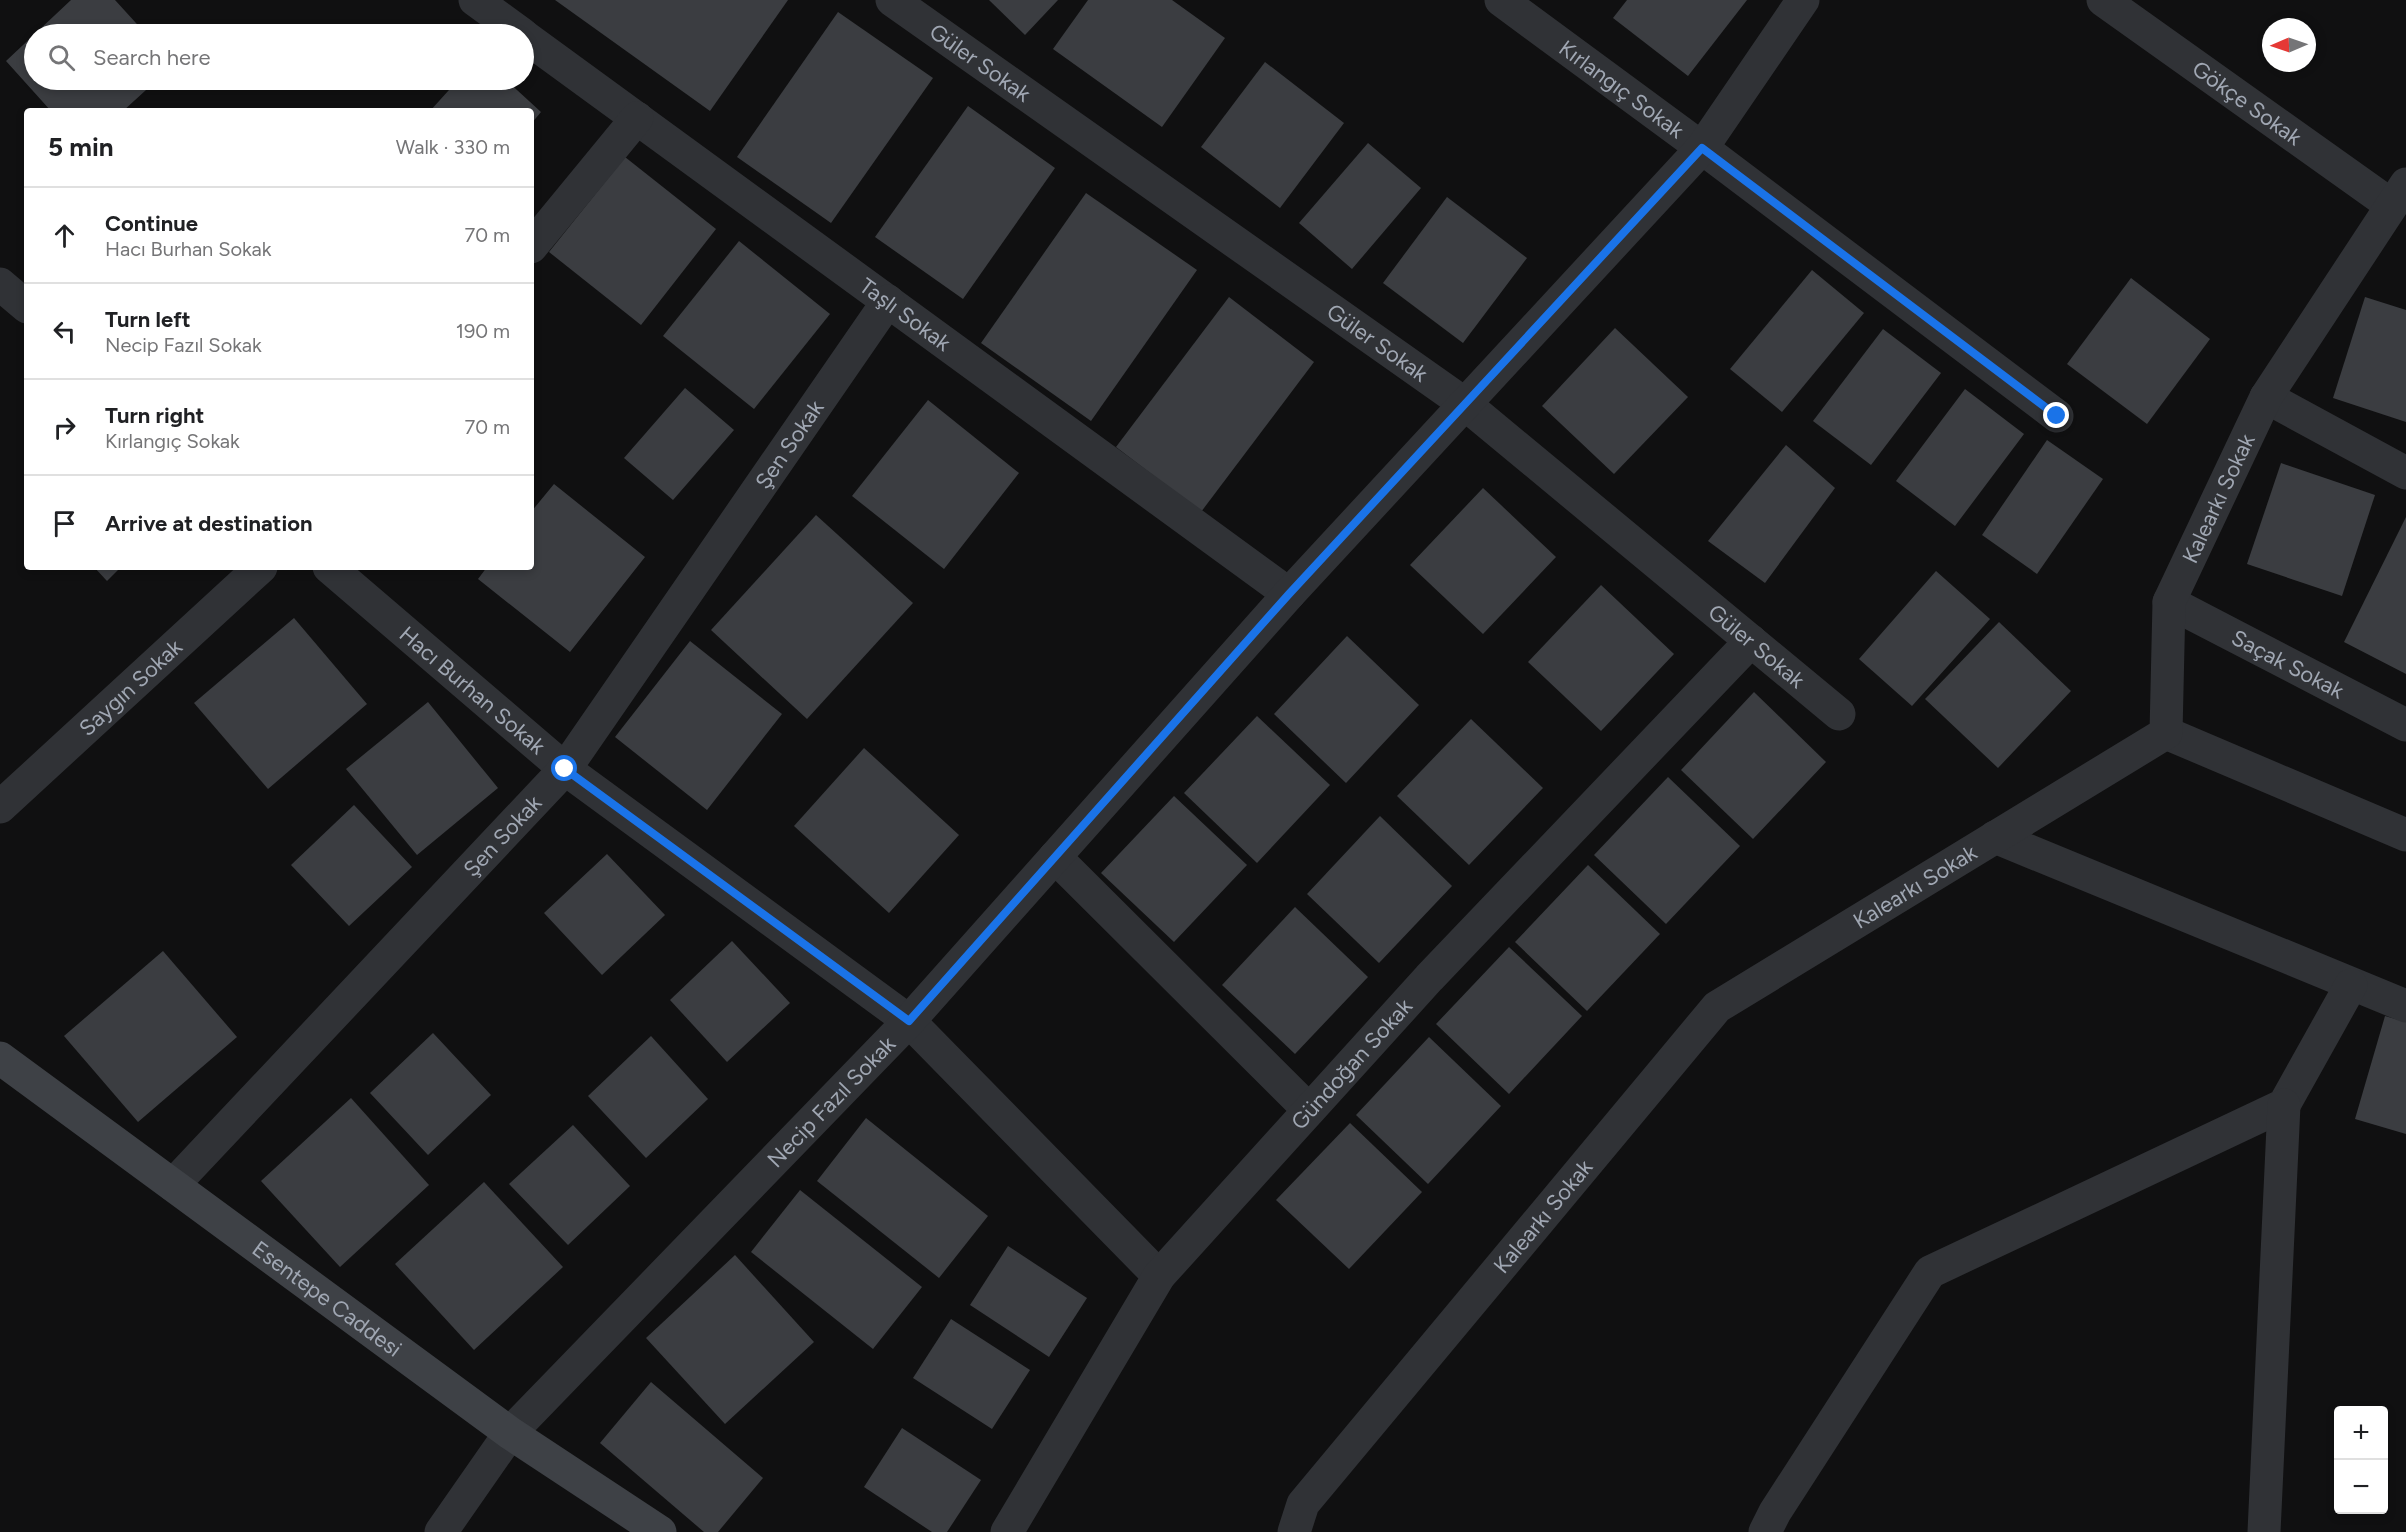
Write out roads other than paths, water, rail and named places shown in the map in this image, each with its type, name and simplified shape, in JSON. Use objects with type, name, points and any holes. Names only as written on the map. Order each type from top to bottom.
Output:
[{"type":"street","name":"Taşlı Sokak","points":[[475,0],[508,24]]},
{"type":"street","name":"Güler Sokak","points":[[892,0],[1465,404],[1839,714]]},
{"type":"street","name":"Kırlangıç Sokak","points":[[1501,0],[1702,148],[2057,416]]},
{"type":"street","name":"Necip Fazıl Sokak","points":[[441,1532],[510,1433],[909,1021],[1289,594],[1702,148],[1803,0]]},
{"type":"street","name":"Gökçe Sokak","points":[[2103,0],[2398,195]]},
{"type":"street","name":"Taşlı Sokak","points":[[534,43],[1289,594]]},
{"type":"street","points":[[534,243],[637,118]]},
{"type":"street","name":"Kalearkı Sokak","points":[[1294,1532],[1303,1504],[1717,1007],[2166,733],[2169,602],[2266,397],[2398,195]]},
{"type":"street","points":[[0,284],[24,304]]},
{"type":"street","name":"Şen Sokak","points":[[173,1185],[565,769],[888,301]]},
{"type":"street","points":[[2266,397],[2406,473]]},
{"type":"street","name":"Saygın Sokak","points":[[0,807],[258,570]]},
{"type":"street","name":"Hacı Burhan Sokak","points":[[333,570],[565,769],[909,1021],[1159,1276]]},
{"type":"street","name":"Saçak Sokak","points":[[2169,602],[2406,725]]},
{"type":"street","name":"Gündoğan Sokak","points":[[1007,1532],[1159,1276],[1430,978],[1751,641]]},
{"type":"street","points":[[2166,733],[2406,835]]},
{"type":"street","points":[[1995,837],[2350,985],[2406,1006]]},
{"type":"street","points":[[1055,857],[1309,1110]]},
{"type":"street","points":[[2264,1532],[2284,1105],[2350,985]]},
{"type":"street","name":"Esentepe Caddesi","points":[[0,1058],[510,1433],[660,1532]]},
{"type":"street","points":[[1765,1532],[1775,1512],[1930,1272],[2284,1105]]}]
